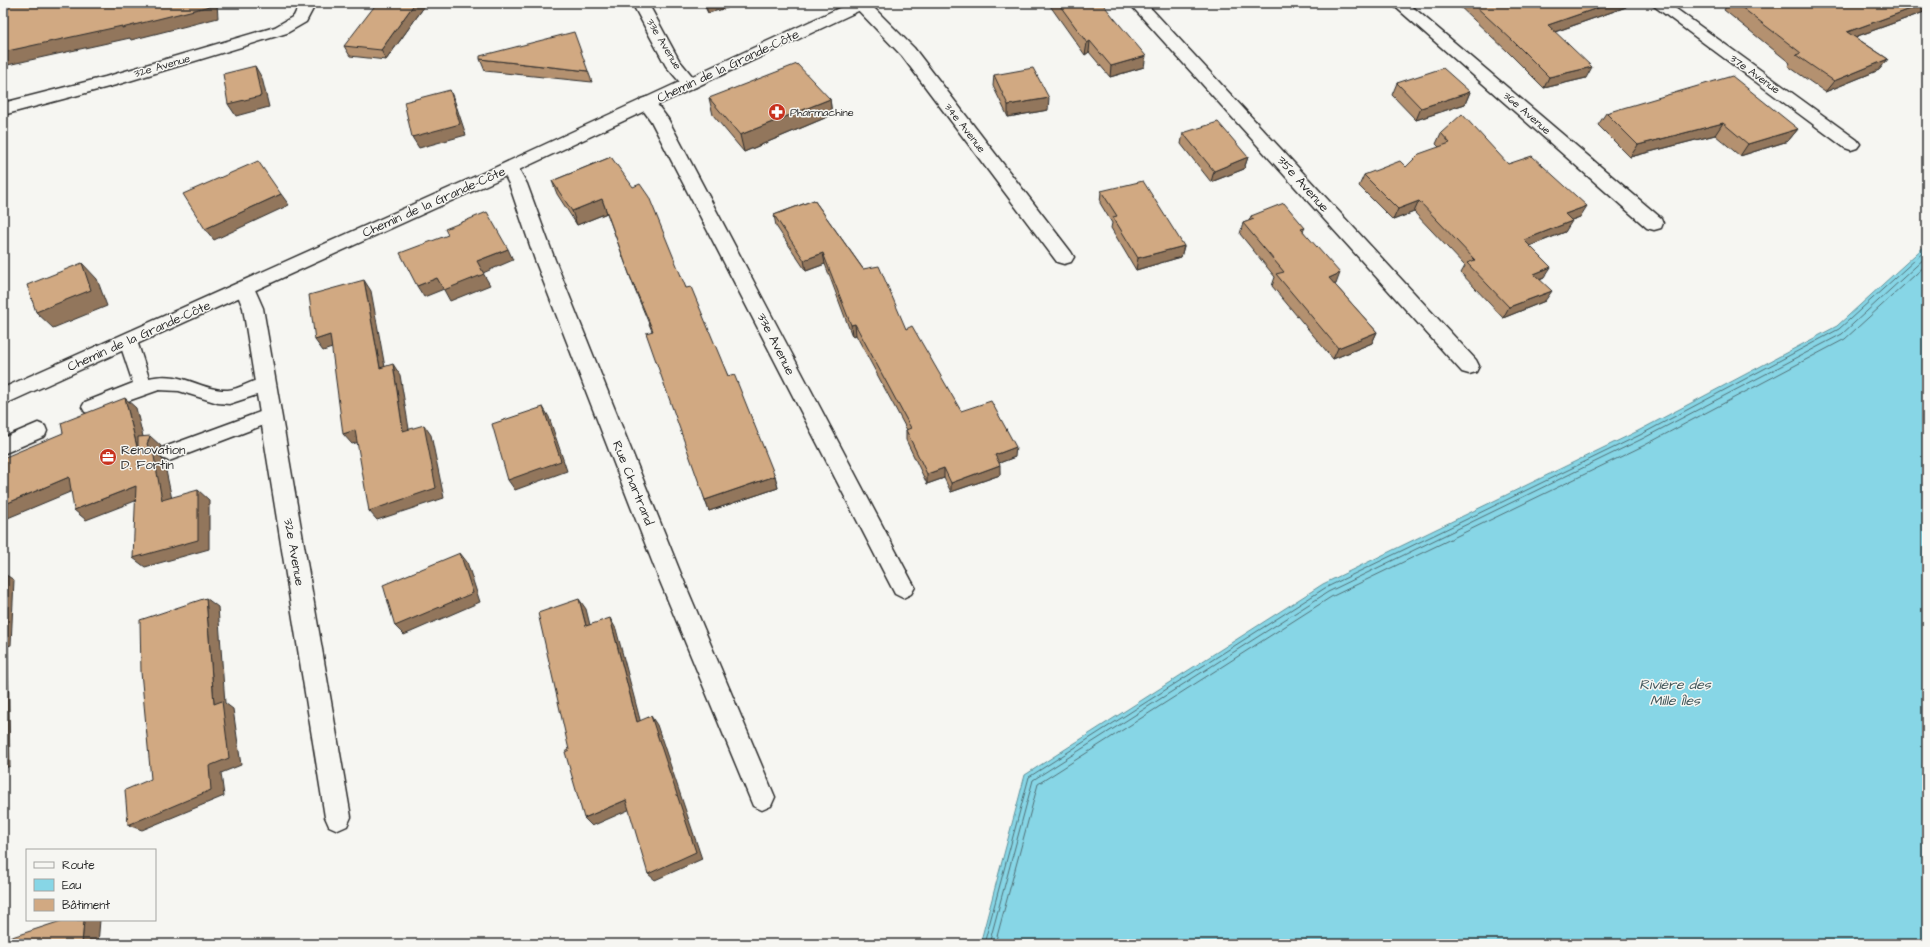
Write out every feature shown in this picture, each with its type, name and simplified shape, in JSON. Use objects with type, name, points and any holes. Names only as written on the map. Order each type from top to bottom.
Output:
[{"type":"street","name":"32e Avenue","points":[[3,109],[110,81],[282,30],[300,19],[308,3]]},
{"type":"street","name":"33e Avenue","points":[[640,3],[672,62],[690,83]]},
{"type":"street","name":"Chemin de la Grande-Côte","points":[[3,397],[128,342],[510,168],[862,3]]},
{"type":"street","name":"34e Avenue","points":[[862,3],[908,52],[1064,258]]},
{"type":"street","name":"35e Avenue","points":[[1137,3],[1469,366]]},
{"type":"street","name":"36e Avenue","points":[[1399,3],[1654,223]]},
{"type":"street","name":"37e Avenue","points":[[1658,3],[1851,144]]},
{"type":"street","name":"33e Avenue","points":[[647,103],[659,119],[903,587]]},
{"type":"street","name":"Rue Chartrand","points":[[510,168],[518,184],[545,260],[669,574],[762,797]]},
{"type":"street","name":"32e Avenue","points":[[245,288],[253,308],[338,817]]},
{"type":"lane","points":[[128,342],[143,387]]},
{"type":"lane","points":[[91,407],[143,387],[158,383],[179,384],[218,396],[229,397],[266,385]]},
{"type":"lane","points":[[169,453],[271,415]]},
{"type":"lane","points":[[3,446],[38,431]]},
{"type":"water","name":"Rivière des Mille Îles","points":[[1927,244],[1927,944],[980,944],[1025,775],[1323,584],[1638,431],[1837,326]]},
{"type":"building","points":[[3,3],[210,3],[210,6],[122,28],[122,26],[3,52]]},
{"type":"building","points":[[377,3],[415,3],[381,50],[344,46]]},
{"type":"building","points":[[1058,3],[1102,3],[1146,56],[1111,66],[1090,41],[1087,43]]},
{"type":"building","points":[[1472,3],[1612,3],[1548,25],[1592,67],[1549,77]]},
{"type":"building","points":[[1736,3],[1927,3],[1847,32],[1888,59],[1834,81],[1796,55],[1801,53]]},
{"type":"building","points":[[574,32],[588,71],[480,59],[480,56]]},
{"type":"building","points":[[797,64],[830,99],[740,135],[709,98]]},
{"type":"building","points":[[255,66],[261,96],[228,104],[223,74]]},
{"type":"building","points":[[1033,68],[1049,98],[1008,105],[994,75]]},
{"type":"building","points":[[1443,68],[1470,92],[1421,108],[1397,83]]},
{"type":"building","points":[[1732,76],[1798,129],[1748,144],[1723,123],[1638,145],[1606,113]]},
{"type":"building","points":[[450,90],[460,124],[412,137],[404,102]]},
{"type":"building","points":[[1462,114],[1508,164],[1532,156],[1587,206],[1565,214],[1572,221],[1524,240],[1551,267],[1534,274],[1552,291],[1509,307],[1467,263],[1475,260],[1419,201],[1398,209],[1364,175],[1400,161],[1406,167],[1419,154],[1450,143],[1441,133]]},
{"type":"building","points":[[1218,122],[1248,157],[1214,171],[1183,133]]},
{"type":"building","points":[[611,157],[633,187],[640,184],[649,197],[686,288],[691,287],[728,376],[734,374],[775,476],[705,500],[646,333],[653,331],[630,276],[602,199],[572,211],[552,181]]},
{"type":"building","points":[[258,161],[281,194],[205,229],[183,194]]},
{"type":"building","points":[[1143,181],[1184,246],[1138,258],[1113,217],[1117,216],[1101,191]]},
{"type":"building","points":[[814,200],[863,269],[879,266],[906,329],[912,326],[961,411],[991,401],[1016,447],[995,455],[1000,465],[951,483],[944,468],[927,474],[906,430],[911,428],[855,324],[851,325],[823,253],[804,260],[774,215]]},
{"type":"building","points":[[1284,203],[1305,228],[1301,229],[1340,273],[1329,278],[1377,332],[1338,348],[1276,274],[1284,272],[1243,223],[1254,219],[1251,216]]},
{"type":"building","points":[[487,212],[508,249],[477,261],[484,274],[444,290],[437,278],[417,286],[400,253],[448,235],[445,229]]},
{"type":"building","points":[[82,263],[91,290],[36,312],[27,285]]},
{"type":"building","points":[[364,280],[380,368],[393,364],[403,431],[424,425],[436,488],[369,511],[355,430],[343,434],[330,335],[315,340],[309,295]]},
{"type":"building","points":[[125,398],[138,451],[138,437],[150,436],[147,444],[149,449],[153,451],[162,500],[198,490],[198,540],[133,558],[136,486],[74,510],[69,477],[3,505],[3,458],[63,433],[61,423]]},
{"type":"building","points":[[543,407],[561,461],[508,480],[492,424]]},
{"type":"building","points":[[460,553],[473,593],[395,626],[383,585]]},
{"type":"building","points":[[206,598],[214,704],[222,701],[229,758],[209,766],[211,790],[128,825],[125,790],[151,779],[141,672],[140,620]]},
{"type":"building","points":[[579,599],[586,626],[610,618],[637,722],[651,716],[696,852],[648,874],[626,800],[584,818],[565,752],[569,750],[538,613]]},
{"type":"building","points":[[61,921],[84,921],[82,944],[3,944],[3,940]]},
{"type":"place","name":"Pharmachine","points":[[777,112]]},
{"type":"place","name":"Renovation D. Fortin","points":[[108,457]]}]
